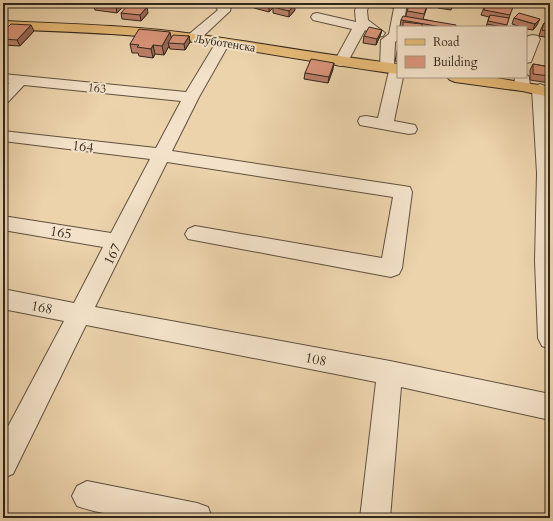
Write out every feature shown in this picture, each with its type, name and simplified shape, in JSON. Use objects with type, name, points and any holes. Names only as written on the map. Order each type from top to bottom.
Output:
[{"type":"main road","name":"Љуботенска","points":[[3,25],[117,30],[193,38],[222,44],[342,62],[394,68]]},
{"type":"main road","points":[[464,78],[534,86]]},
{"type":"street","points":[[193,38],[224,11],[225,7],[219,3]]},
{"type":"street","points":[[363,3],[361,11],[362,22],[388,40],[394,68],[385,124]]},
{"type":"street","points":[[388,40],[395,36],[401,3]]},
{"type":"street","points":[[317,17],[360,27],[342,62]]},
{"type":"street","points":[[527,56],[533,39]]},
{"type":"street","name":"167","points":[[3,464],[191,97],[222,44]]},
{"type":"street","name":"163","points":[[3,78],[191,97]]},
{"type":"street","points":[[3,99],[20,80]]},
{"type":"street","points":[[534,86],[548,174],[550,338]]},
{"type":"street","points":[[366,121],[409,129]]},
{"type":"street","name":"164","points":[[3,136],[162,155],[403,192],[391,268],[195,234]]},
{"type":"street","name":"165","points":[[3,223],[118,242]]},
{"type":"street","name":"168","points":[[3,299],[81,314]]},
{"type":"street","name":"108","points":[[81,314],[390,373],[550,407]]},
{"type":"street","points":[[375,518],[390,373]]},
{"type":"street","points":[[87,496],[197,518]]},
{"type":"building","points":[[120,3],[116,7],[93,4]]},
{"type":"building","points":[[256,3],[272,3],[269,6]]},
{"type":"building","points":[[277,3],[295,4],[289,11],[273,7]]},
{"type":"building","points":[[410,3],[427,6],[424,14],[407,11]]},
{"type":"building","points":[[440,3],[454,3],[452,7],[439,5]]},
{"type":"building","points":[[492,3],[513,7],[510,15],[484,10],[485,5],[491,6]]},
{"type":"building","points":[[128,5],[147,7],[140,15],[121,13]]},
{"type":"building","points":[[519,13],[540,19],[535,24],[514,18]]},
{"type":"building","points":[[490,15],[509,18],[507,25],[488,21]]},
{"type":"building","points":[[403,16],[456,26],[436,26],[401,20]]},
{"type":"building","points":[[403,22],[422,24],[422,26],[403,26]]},
{"type":"building","points":[[544,23],[550,24],[550,32],[542,30]]},
{"type":"building","points":[[11,24],[31,25],[17,40],[3,39],[6,34],[3,32]]},
{"type":"building","points":[[369,27],[382,30],[377,39],[364,36]]},
{"type":"building","points":[[139,29],[170,32],[162,46],[153,45],[151,49],[137,47],[139,45],[130,44]]},
{"type":"building","points":[[173,35],[189,36],[184,44],[168,43]]},
{"type":"building","points":[[311,59],[334,63],[329,77],[305,73]]},
{"type":"building","points":[[533,64],[550,67],[550,76],[533,74]]}]
